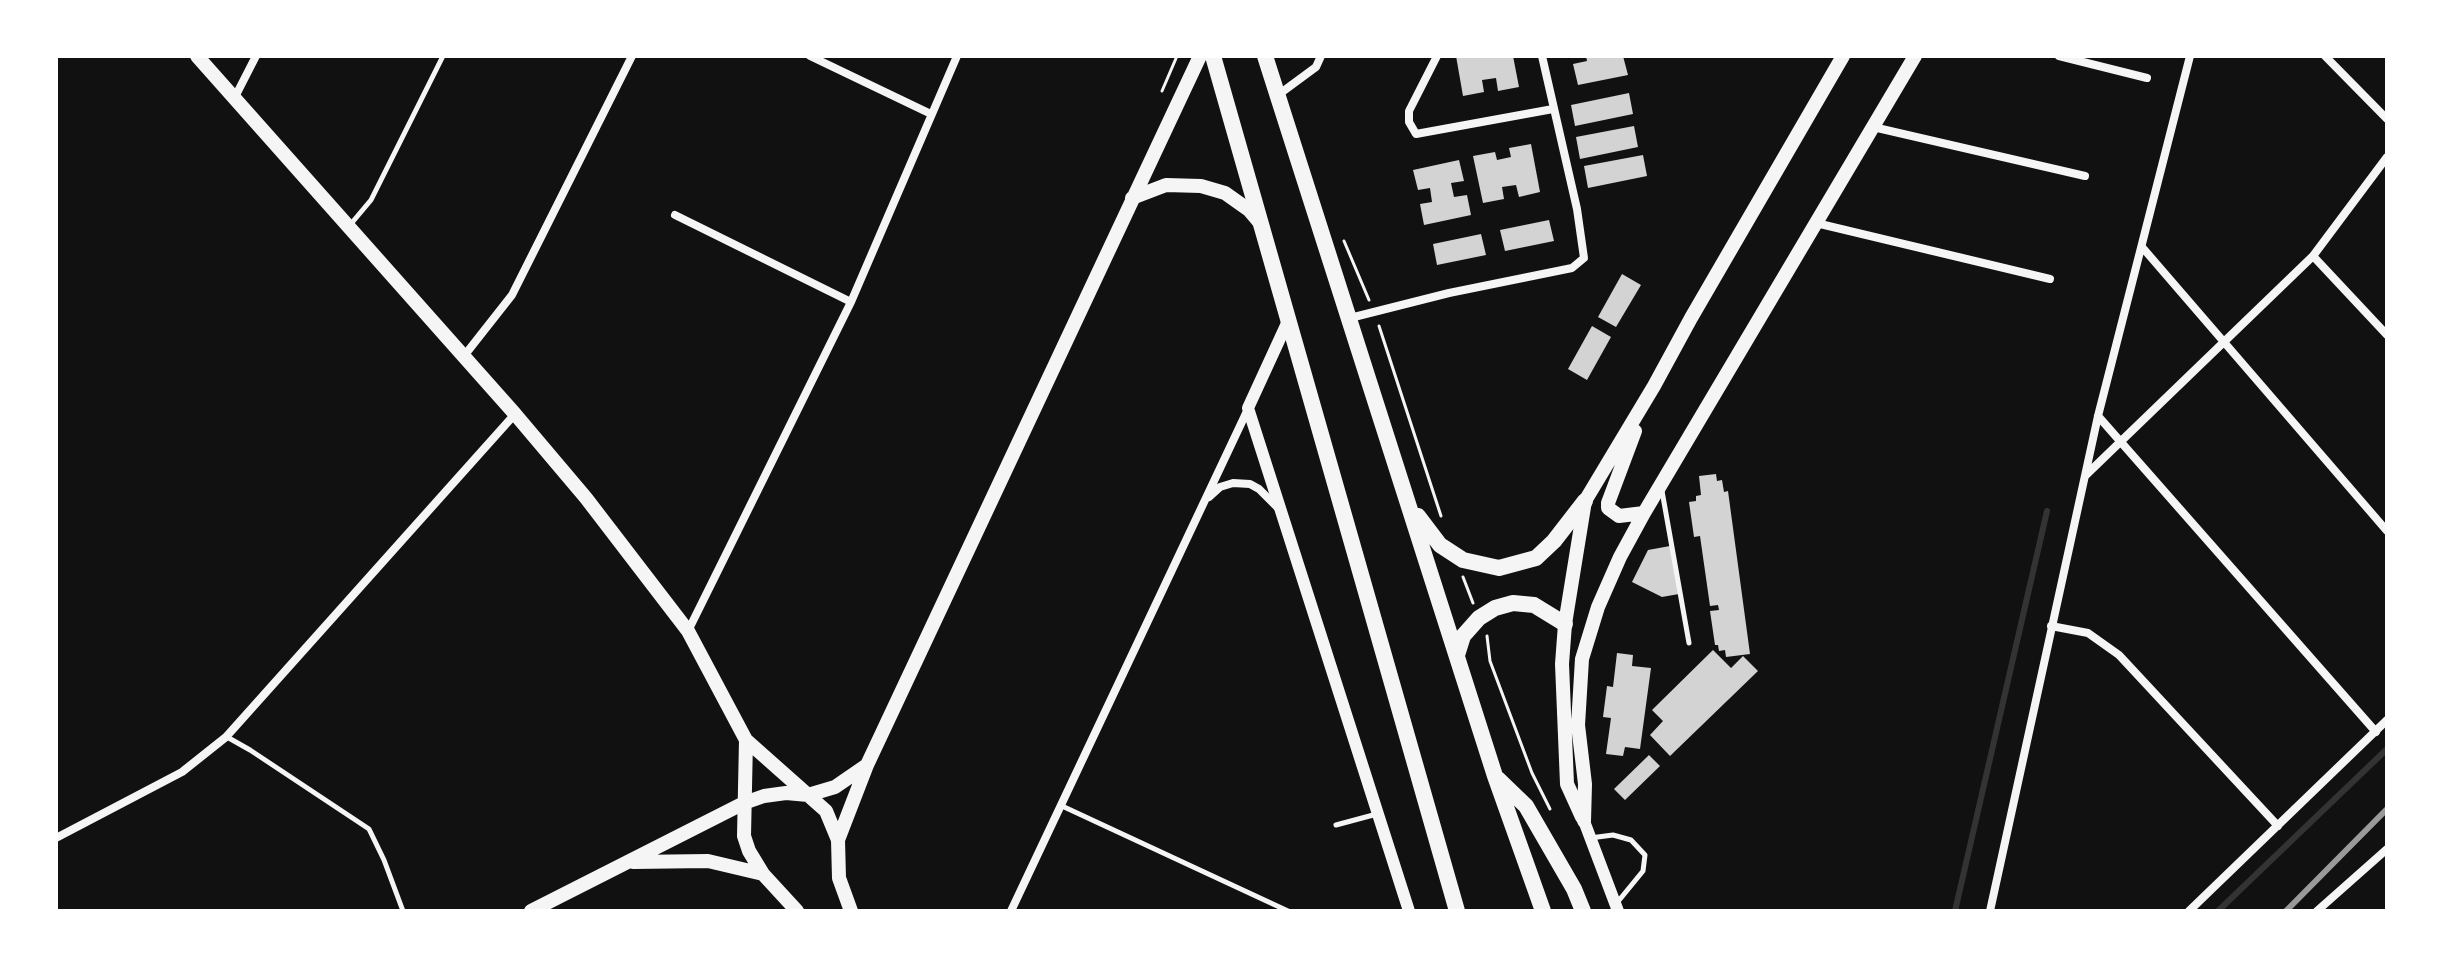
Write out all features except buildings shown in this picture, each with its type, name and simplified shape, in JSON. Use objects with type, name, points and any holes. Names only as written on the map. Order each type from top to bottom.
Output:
[{"type":"highway","points":[[1213,56],[1457,911]]},
{"type":"highway","points":[[1265,56],[1495,776],[1543,911]]},
{"type":"highway","points":[[1410,506],[1440,545],[1463,560],[1499,568],[1536,558],[1554,541],[1585,501]]},
{"type":"highway","points":[[1457,655],[1463,636],[1479,618],[1495,608],[1513,603],[1534,605],[1565,624]]},
{"type":"highway","points":[[1495,776],[1526,806],[1574,889],[1583,911]]},
{"type":"main road","points":[[197,56],[349,225],[586,498],[688,631],[746,740],[826,811],[838,840],[839,878],[851,911]]},
{"type":"main road","points":[[838,840],[867,765],[1200,56]]},
{"type":"main road","points":[[1584,821],[1567,784],[1562,664],[1565,624],[1585,501],[1843,56]]},
{"type":"main road","points":[[1584,821],[1585,784],[1578,725],[1582,659],[1598,607],[1644,513],[1915,56]]},
{"type":"main road","points":[[1132,198],[1166,185],[1201,186],[1225,193],[1249,210],[1264,227]]},
{"type":"main road","points":[[1644,513],[1619,516],[1608,508],[1608,503],[1654,386]]},
{"type":"main road","points":[[746,740],[744,836],[763,874],[797,911]]},
{"type":"main road","points":[[531,911],[744,803],[775,794],[808,795],[835,787],[867,765]]},
{"type":"main road","points":[[629,862],[708,861],[763,874]]},
{"type":"street","points":[[235,97],[256,56]]},
{"type":"street","points":[[464,356],[512,295],[632,56]]},
{"type":"street","points":[[810,56],[931,114]]},
{"type":"street","points":[[688,631],[851,302],[957,56]]},
{"type":"street","points":[[1278,96],[1316,67],[1321,56]]},
{"type":"street","points":[[1437,56],[1409,111],[1409,122],[1416,134],[1553,109]]},
{"type":"street","points":[[1350,318],[1449,293],[1572,268],[1584,258],[1577,209],[1542,56]]},
{"type":"street","points":[[2059,56],[2147,78]]},
{"type":"street","points":[[1990,911],[2098,416],[2190,56]]},
{"type":"street","points":[[2325,56],[2387,119]]},
{"type":"street","points":[[1873,127],[2085,176]]},
{"type":"street","points":[[2084,477],[2313,256],[2387,157]]},
{"type":"street","points":[[675,215],[851,302]]},
{"type":"street","points":[[1816,223],[2050,279]]},
{"type":"street","points":[[2142,247],[2387,531]]},
{"type":"street","points":[[2313,256],[2387,335]]},
{"type":"street","points":[[1011,911],[1288,321]]},
{"type":"street","points":[[1248,408],[1409,911]]},
{"type":"street","points":[[56,838],[182,772],[226,737],[515,414]]},
{"type":"street","points":[[2098,416],[2376,732]]},
{"type":"street","points":[[1205,500],[1220,487],[1233,483],[1250,484],[1281,512]]},
{"type":"street","points":[[2051,626],[2088,633],[2119,655],[2278,826]]},
{"type":"street","points":[[2189,911],[2387,720]]},
{"type":"street","points":[[1584,821],[1617,908]]},
{"type":"street","points":[[2317,911],[2387,849]]},
{"type":"lane","points":[[349,225],[371,200],[443,56]]},
{"type":"lane","points":[[1660,486],[1689,643]]},
{"type":"lane","points":[[226,737],[369,829],[403,911]]},
{"type":"lane","points":[[1062,806],[1288,911]]},
{"type":"lane","points":[[1336,825],[1378,814]]},
{"type":"lane","points":[[1590,838],[1613,835],[1631,840],[1645,855],[1643,871],[1617,908]]},
{"type":"path","points":[[1162,91],[1177,56]]},
{"type":"path","points":[[1460,568],[1475,608]]},
{"type":"path","points":[[1487,634],[1490,661],[1532,773],[1552,814]]},
{"type":"waterway","points":[[1955,911],[2047,511]]},
{"type":"waterway","points":[[2218,911],[2387,749]]},
{"type":"railway","points":[[2286,911],[2387,809]]}]
